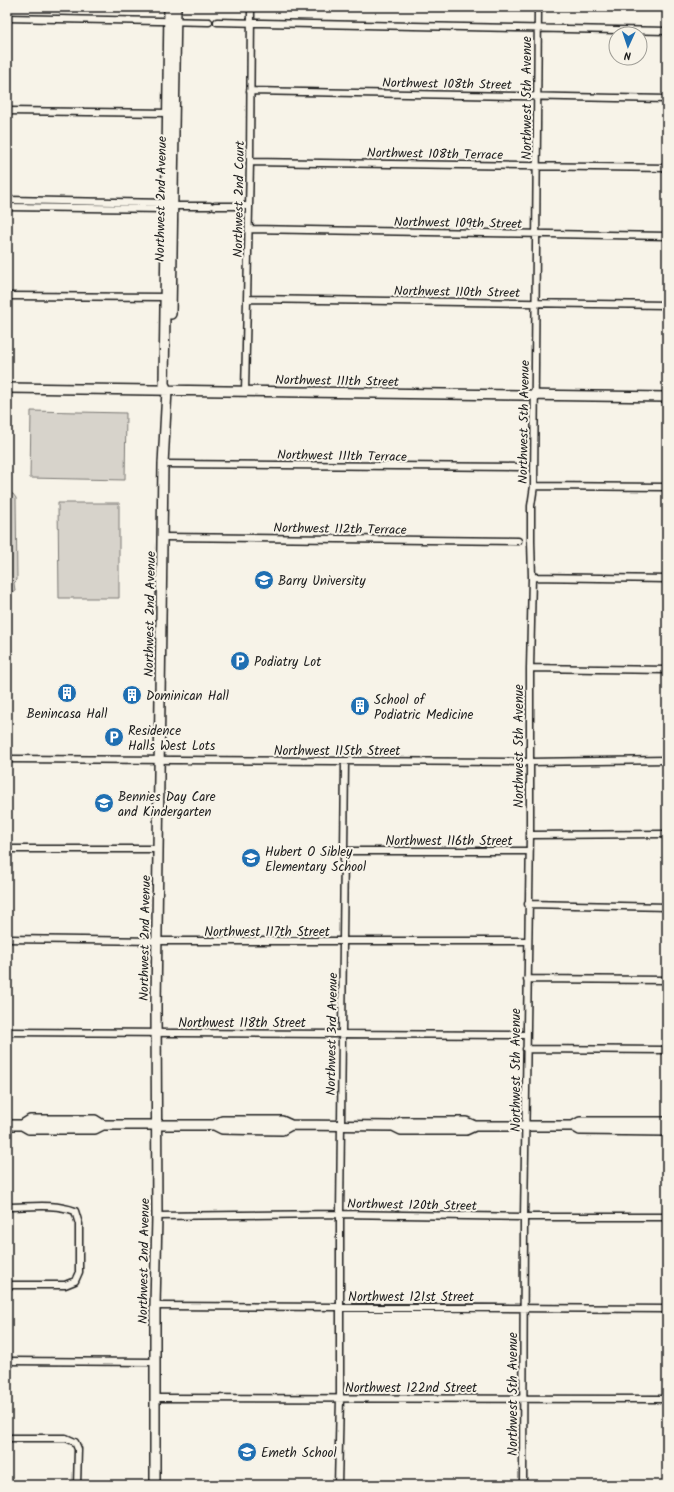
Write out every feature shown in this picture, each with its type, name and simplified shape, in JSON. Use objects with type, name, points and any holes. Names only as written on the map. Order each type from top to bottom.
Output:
[{"type":"street","name":"Northwest 2nd Avenue","points":[[155,1485],[155,1306],[157,1216],[156,1033],[163,464],[167,390],[170,385],[168,297],[172,22],[169,7]]},
{"type":"street","name":"Northwest 2nd Avenue","points":[[172,22],[176,7]]},
{"type":"street","name":"Northwest 2nd Court","points":[[245,392],[249,229],[248,206],[250,162],[251,7]]},
{"type":"street","name":"Northwest 5th Avenue","points":[[523,1485],[524,1217],[530,835],[529,762],[532,577],[531,506],[534,486],[538,7]]},
{"type":"street","points":[[7,18],[209,22]]},
{"type":"street","points":[[217,22],[667,31]]},
{"type":"street","name":"Northwest 108th Street","points":[[250,91],[667,99]]},
{"type":"street","points":[[7,111],[171,113]]},
{"type":"street","name":"Northwest 108th Terrace","points":[[250,162],[667,168]]},
{"type":"street","points":[[7,200],[103,201],[169,205],[248,206]]},
{"type":"street","points":[[48,200],[48,208]]},
{"type":"street","points":[[103,201],[103,208]]},
{"type":"street","points":[[7,207],[103,208],[169,205]]},
{"type":"street","name":"Northwest 109th Street","points":[[249,229],[667,236]]},
{"type":"street","points":[[7,296],[168,297]]},
{"type":"street","name":"Northwest 110th Street","points":[[247,299],[667,305]]},
{"type":"street","name":"Northwest 111th Street","points":[[7,388],[667,397]]},
{"type":"street","name":"Northwest 111th Terrace","points":[[163,464],[520,468]]},
{"type":"street","points":[[534,486],[667,487]]},
{"type":"street","name":"Northwest 112th Terrace","points":[[163,537],[518,541]]},
{"type":"street","points":[[532,577],[667,578]]},
{"type":"street","points":[[530,668],[667,670]]},
{"type":"street","name":"Northwest 115th Street","points":[[7,759],[529,762],[667,760]]},
{"type":"street","name":"Northwest 3rd Avenue","points":[[338,1485],[345,761]]},
{"type":"street","name":"Northwest 116th Street","points":[[530,835],[667,834]]},
{"type":"street","points":[[7,849],[158,849]]},
{"type":"street","name":"Northwest 116th Street","points":[[344,851],[529,851]]},
{"type":"street","points":[[528,904],[667,907]]},
{"type":"street","name":"Northwest 117th Street","points":[[7,939],[343,942],[528,941]]},
{"type":"street","points":[[527,978],[667,980]]},
{"type":"street","name":"Northwest 118th Street","points":[[7,1032],[526,1035]]},
{"type":"street","points":[[526,1049],[667,1050]]},
{"type":"street","points":[[7,1125],[22,1125],[30,1129],[95,1129],[103,1125],[214,1125],[222,1129],[282,1130],[291,1125],[393,1126],[402,1122],[466,1122],[475,1126],[573,1126],[580,1122],[667,1122]]},
{"type":"street","points":[[573,1126],[580,1130],[667,1131]]},
{"type":"street","points":[[7,1207],[66,1207],[75,1210],[79,1224],[79,1272],[75,1281],[65,1285],[7,1285]]},
{"type":"street","name":"Northwest 120th Street","points":[[157,1216],[340,1214],[524,1217],[667,1217]]},
{"type":"street","name":"Northwest 121st Street","points":[[155,1306],[667,1308]]},
{"type":"street","points":[[7,1361],[155,1362]]},
{"type":"street","name":"Northwest 122nd Street","points":[[155,1398],[667,1400]]},
{"type":"street","points":[[7,1438],[66,1438],[75,1442],[78,1449],[77,1485]]},
{"type":"shaded area","points":[[31,411],[126,413],[125,480],[30,478]]},
{"type":"shaded area","points":[[7,493],[13,494],[16,498],[17,580],[14,583],[15,591],[7,592]]},
{"type":"shaded area","points":[[58,503],[119,503],[119,598],[59,598]]},
{"type":"place","name":"Barry University","points":[[264,580]]},
{"type":"place","name":"Podiatry Lot","points":[[240,661]]},
{"type":"place","name":"Benincasa Hall","points":[[67,693]]},
{"type":"place","name":"Dominican Hall","points":[[132,695]]},
{"type":"place","name":"School of Podiatric Medicine","points":[[360,706]]},
{"type":"place","name":"Residence Halls West Lots","points":[[114,737]]},
{"type":"place","name":"Bennies Day Care and Kindergarten","points":[[104,803]]},
{"type":"place","name":"Hubert O Sibley Elementary School","points":[[251,858]]},
{"type":"place","name":"Emeth School","points":[[247,1452]]}]
